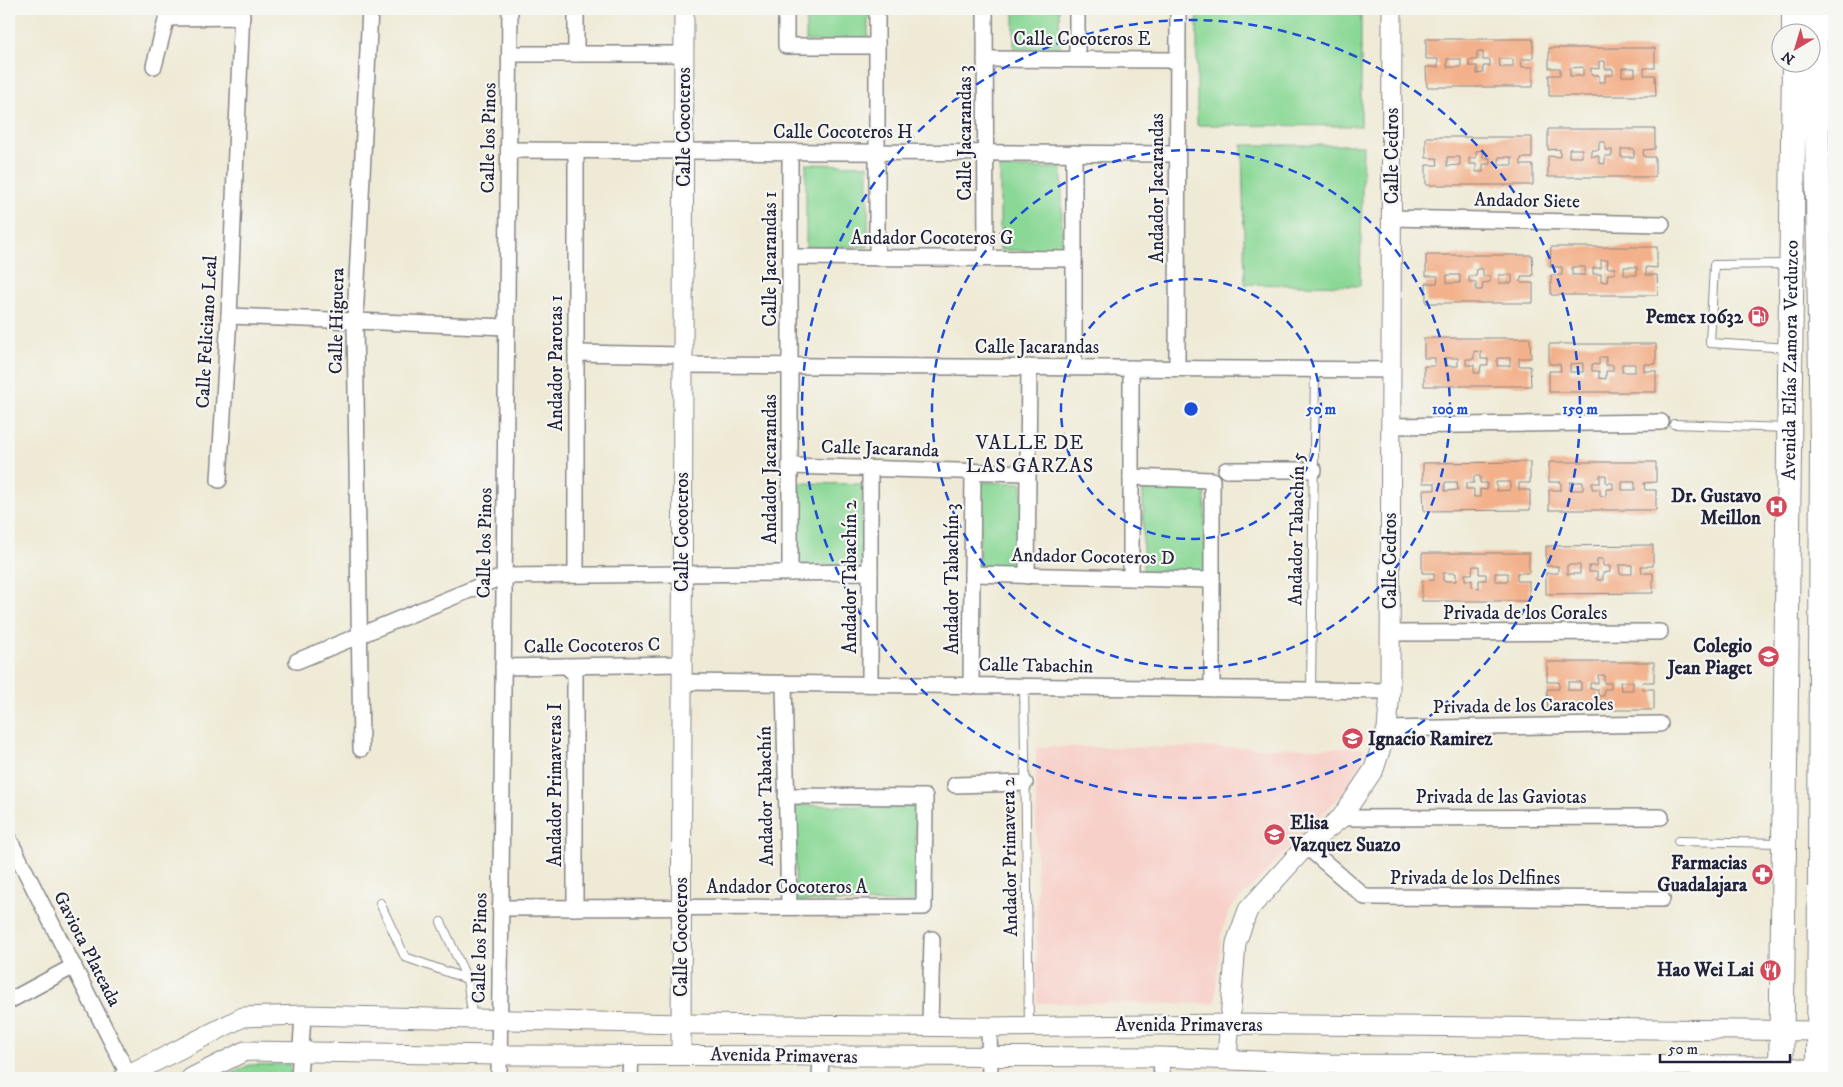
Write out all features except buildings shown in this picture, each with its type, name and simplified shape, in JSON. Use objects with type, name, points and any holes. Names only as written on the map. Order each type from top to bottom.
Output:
[{"type":"main road","points":[[1794,9],[1794,22]]},
{"type":"main road","name":"Avenida Elías Zamora Verduzco","points":[[1812,22],[1815,9]]},
{"type":"main road","name":"Avenida Elías Zamora Verduzco","points":[[1781,1072],[1792,264],[1804,72]]},
{"type":"main road","name":"Avenida Elías Zamora Verduzco","points":[[1804,72],[1825,527],[1824,622],[1827,722],[1822,1022],[1824,1074]]},
{"type":"main road","points":[[1791,314],[1803,330],[1807,422],[1822,441]]},
{"type":"street","name":"Calle Higuera","points":[[361,749],[355,321],[370,9]]},
{"type":"street","name":"Calle los Pinos","points":[[499,1078],[510,9]]},
{"type":"street","points":[[576,9],[576,54]]},
{"type":"street","name":"Calle Cocoteros","points":[[681,1055],[684,9]]},
{"type":"street","points":[[786,9],[786,46],[877,46]]},
{"type":"street","points":[[877,9],[878,258]]},
{"type":"street","name":"Calle Jacarandas 3","points":[[985,9],[986,258]]},
{"type":"street","points":[[1076,9],[1076,59]]},
{"type":"street","name":"Andador Jacarandas","points":[[1177,368],[1178,9]]},
{"type":"street","name":"Calle Cedros","points":[[1228,1058],[1236,943],[1248,910],[1306,846],[1341,818],[1374,769],[1387,729],[1390,691],[1392,9]]},
{"type":"street","points":[[1786,9],[1788,22]]},
{"type":"street","name":"Avenida Elías Zamora Verduzco","points":[[1819,22],[1823,9]]},
{"type":"street","points":[[154,66],[168,14],[242,13]]},
{"type":"street","name":"Calle Feliciano Leal","points":[[219,480],[229,316],[242,13]]},
{"type":"street","points":[[510,54],[684,54]]},
{"type":"street","name":"Calle Cocoteros E","points":[[985,59],[1178,60]]},
{"type":"street","name":"Calle Cocoteros H","points":[[509,150],[1178,154]]},
{"type":"street","name":"Andador Parotas 1","points":[[576,151],[576,575]]},
{"type":"street","name":"Calle Jacarandas 1","points":[[790,152],[791,366]]},
{"type":"street","points":[[1074,153],[1074,367]]},
{"type":"street","name":"Andador Siete","points":[[1391,218],[1662,224]]},
{"type":"street","name":"Andador Cocoteros G","points":[[791,257],[1074,258]]},
{"type":"street","points":[[229,316],[507,327]]},
{"type":"street","name":"Calle Jacarandas","points":[[576,354],[791,366],[1391,370]]},
{"type":"street","name":"Andador Jacarandas","points":[[790,573],[791,366]]},
{"type":"street","points":[[1026,576],[1029,367]]},
{"type":"street","points":[[1131,368],[1131,578]]},
{"type":"street","points":[[1391,426],[1668,423]]},
{"type":"street","name":"Calle Jacaranda","points":[[790,466],[1028,473]]},
{"type":"street","name":"Andador Tabachín 2","points":[[870,469],[870,684]]},
{"type":"street","points":[[1226,470],[1314,470]]},
{"type":"street","name":"Andador Tabachín 3","points":[[972,686],[973,472]]},
{"type":"street","points":[[1131,477],[1212,480],[1212,689]]},
{"type":"street","points":[[297,661],[360,633],[504,576],[870,572]]},
{"type":"street","name":"Andador Cocoteros D","points":[[972,574],[1212,580]]},
{"type":"street","name":"Privada de los Corales","points":[[1390,633],[1660,632]]},
{"type":"street","name":"Calle Cocoteros C","points":[[503,667],[566,666],[682,673]]},
{"type":"street","name":"Andador Primaveras I","points":[[566,666],[576,674],[575,908]]},
{"type":"street","name":"Calle Tabachin","points":[[682,673],[784,683],[1390,691]]},
{"type":"street","name":"Andador Tabachín","points":[[784,683],[788,907]]},
{"type":"street","name":"Privada de los Caracoles","points":[[1387,729],[1660,724]]},
{"type":"street","points":[[954,785],[1025,783]]},
{"type":"street","name":"Andador Cocoteros A","points":[[500,908],[924,907],[925,797],[786,796]]},
{"type":"street","name":"Privada de las Gaviotas","points":[[1341,818],[1661,817]]},
{"type":"street","name":"Gaviota Plateada","points":[[9,839],[74,966],[127,1077]]},
{"type":"street","name":"Privada de los Delfines","points":[[1306,846],[1364,897],[1662,899]]},
{"type":"street","points":[[930,1025],[932,940]]},
{"type":"street","points":[[9,1000],[74,966]]},
{"type":"street","points":[[299,1078],[303,1015]]},
{"type":"street","name":"Avenida Primaveras","points":[[127,1077],[243,1017],[303,1015],[681,1024],[1029,1027],[1230,1024],[1781,1032],[1822,1022]]},
{"type":"street","points":[[989,1027],[990,1078]]},
{"type":"street","name":"Avenida Primaveras","points":[[191,1078],[245,1051],[499,1055],[1161,1057],[1228,1058],[1330,1071],[1781,1072],[1824,1074]]},
{"type":"street","points":[[630,1078],[631,1054]]},
{"type":"street","points":[[820,1078],[821,1056]]},
{"type":"street","points":[[1161,1057],[1162,1078]]},
{"type":"lane","points":[[1791,348],[1710,343],[1714,265],[1792,264]]},
{"type":"lane","name":"Andador Tabachín 5","points":[[1311,690],[1315,369]]},
{"type":"lane","points":[[1668,423],[1790,428]]},
{"type":"lane","name":"Andador Primavera 2","points":[[1024,686],[1029,1027]]},
{"type":"lane","points":[[1678,842],[1784,844]]},
{"type":"lane","points":[[380,903],[405,957],[466,979]]},
{"type":"lane","points":[[441,922],[466,979],[473,1019]]},
{"type":"shaded area","points":[[1036,747],[1365,748],[1362,762],[1350,786],[1229,910],[1221,936],[1215,1004],[1037,1003]]},
{"type":"shaded area","points":[[1427,1074],[1668,1078],[1427,1078]]},
{"type":"green space","points":[[806,9],[868,9],[868,42],[806,41]]},
{"type":"green space","points":[[1014,9],[1059,9],[1060,49],[1014,49]]},
{"type":"green space","points":[[1197,9],[1361,9],[1361,126],[1197,125]]},
{"type":"green space","points":[[1242,145],[1363,145],[1360,286],[1245,284]]},
{"type":"green space","points":[[806,164],[868,165],[868,247],[806,247]]},
{"type":"green space","points":[[1000,168],[1062,168],[1062,251],[1000,250]]},
{"type":"green space","points":[[980,482],[1022,483],[1021,570],[979,570]]},
{"type":"green space","points":[[799,483],[862,484],[861,566],[799,565]]},
{"type":"green space","points":[[1143,489],[1205,489],[1205,572],[1143,571]]},
{"type":"green space","points":[[796,805],[916,807],[915,903],[795,901]]},
{"type":"green space","points":[[291,1064],[290,1078],[224,1078],[249,1065]]},
{"type":"place","name":"Pemex 10632","points":[[1759,317]]},
{"type":"place","name":"Dr. Gustavo Meillon","points":[[1777,507]]},
{"type":"place","name":"Colegio Jean Piaget","points":[[1768,657]]},
{"type":"place","name":"Ignacio Ramirez","points":[[1352,739]]},
{"type":"place","name":"Elisa Vazquez Suazo","points":[[1274,834]]},
{"type":"place","name":"Farmacias Guadalajara","points":[[1763,874]]},
{"type":"place","name":"Hao Wei Lai","points":[[1770,970]]},
{"type":"district","name":"VALLE DE LAS GARZAS","points":[[1030,454]]}]
